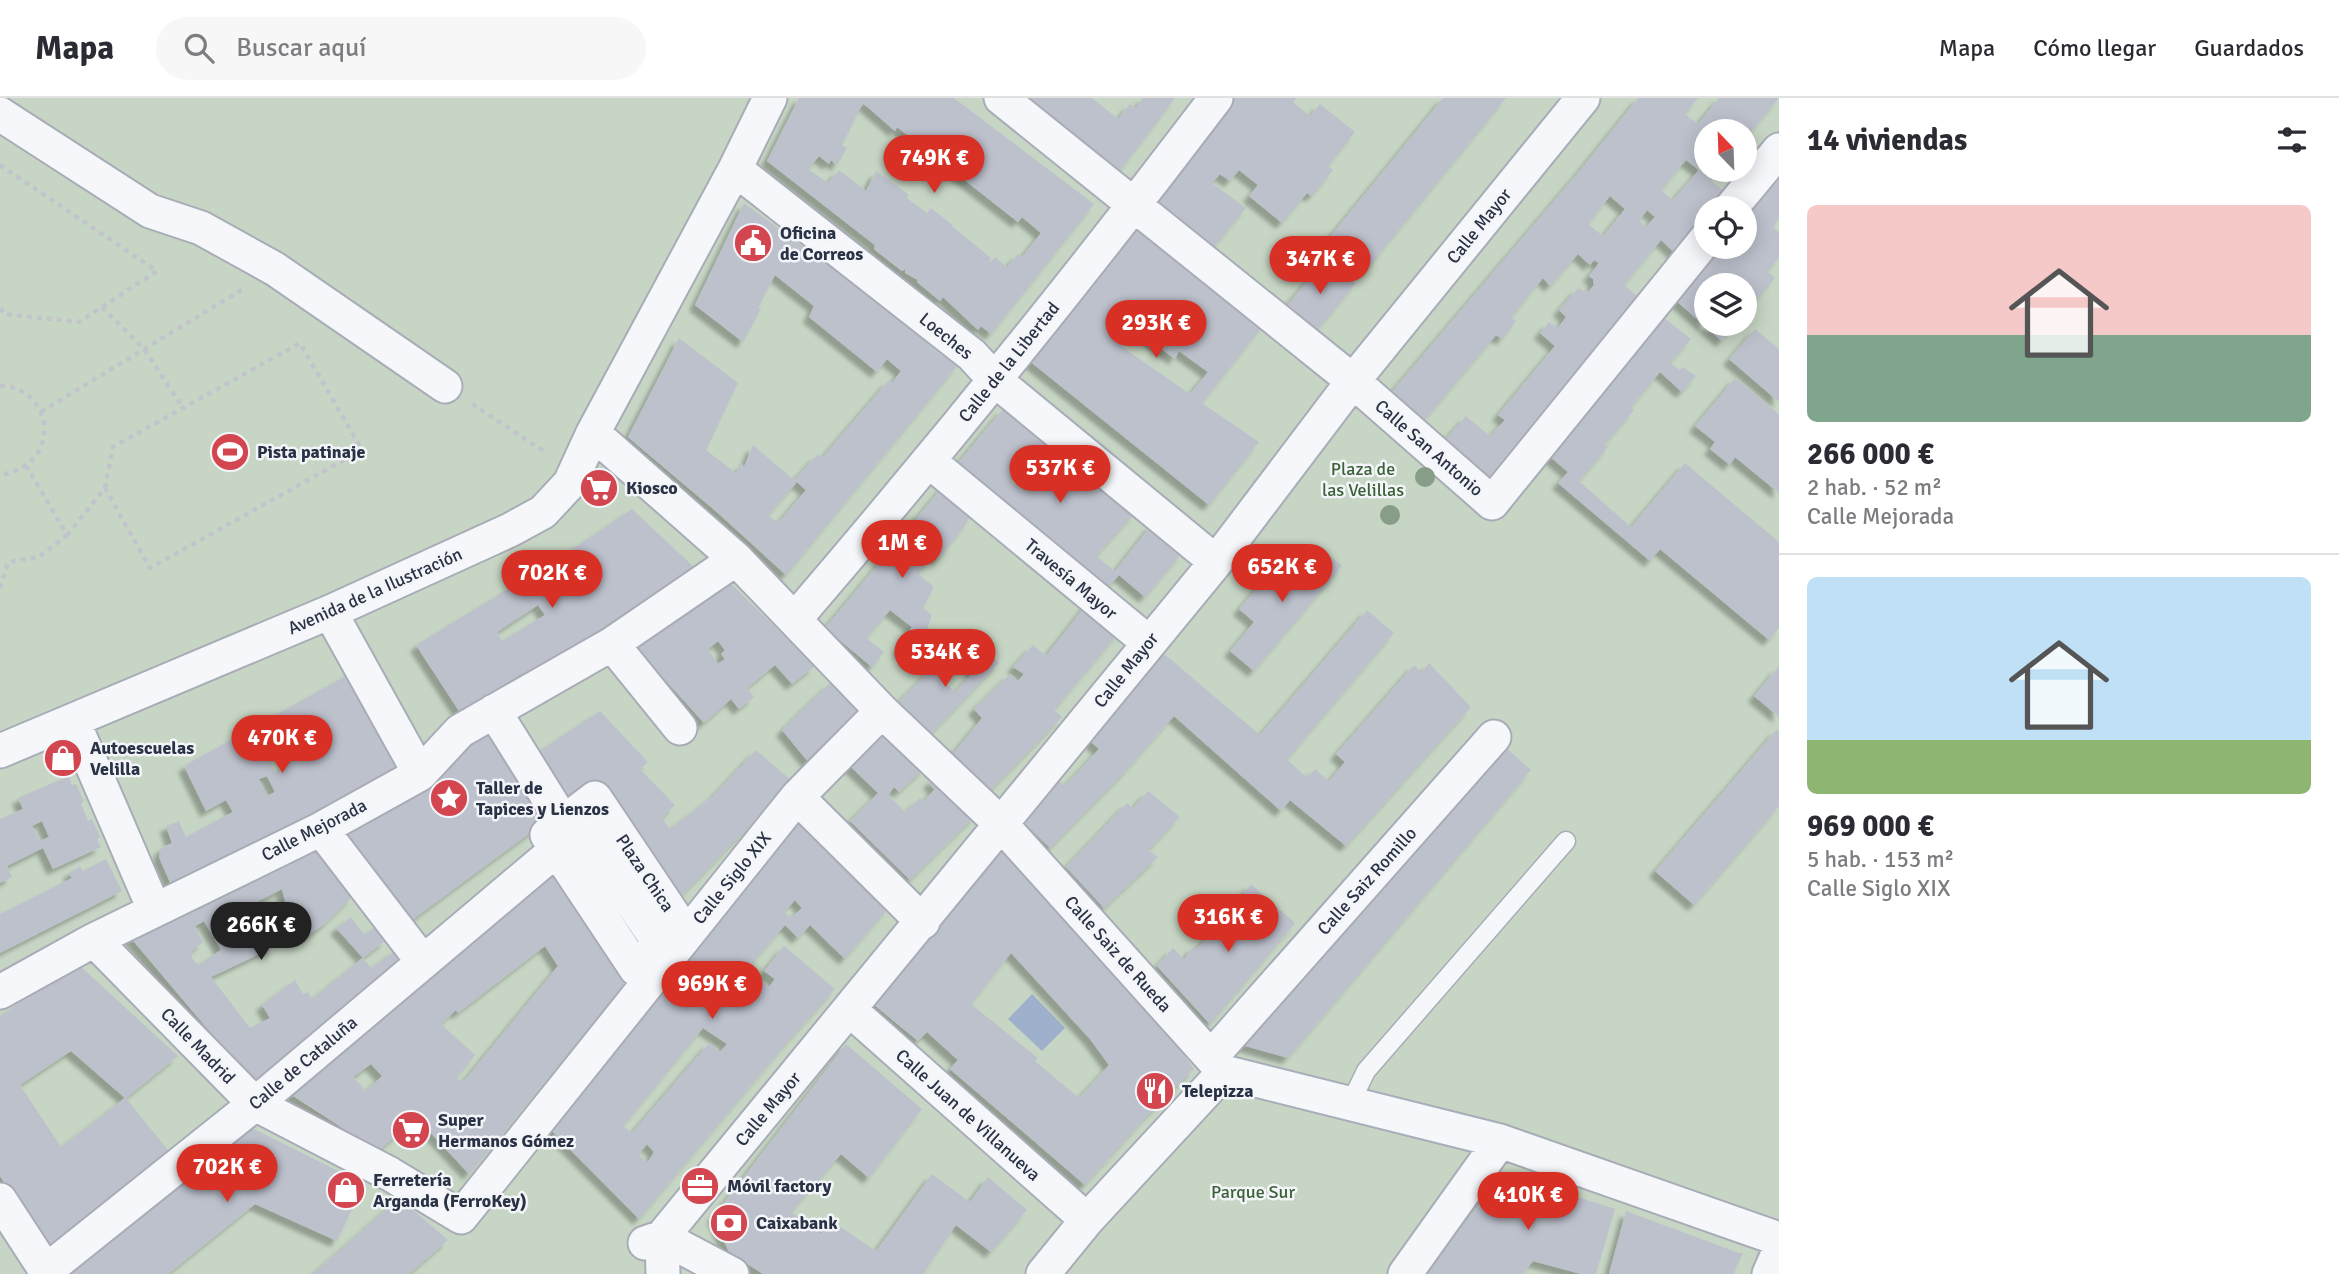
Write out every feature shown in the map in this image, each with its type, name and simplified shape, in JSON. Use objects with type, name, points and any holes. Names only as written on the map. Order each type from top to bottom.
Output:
[{"type":"street","name":"Avenida de la Ilustración","points":[[0,751],[330,612],[510,530],[542,512],[570,483],[593,433],[735,169],[770,98]]},
{"type":"street","name":"Calle San Antonio","points":[[1001,98],[1353,381],[1492,503],[1694,254]]},
{"type":"street","name":"Calle de la Libertad","points":[[795,619],[995,380],[1216,98]]},
{"type":"street","name":"Calle Mayor","points":[[654,1240],[923,922],[1148,642],[1216,562],[1568,103]]},
{"type":"street","points":[[0,114],[150,211],[201,228],[275,269],[445,386]]},
{"type":"street","points":[[1741,196],[1779,150]]},
{"type":"street","name":"Loeches","points":[[735,169],[972,355],[995,380],[1216,562]]},
{"type":"street","name":"Calle Saiz de Rueda","points":[[593,433],[736,559],[881,711],[1001,824],[1218,1065]]},
{"type":"street","name":"Travesía Mayor","points":[[929,461],[1148,642]]},
{"type":"street","name":"Calle Mejorada","points":[[0,992],[154,909],[321,829],[420,774],[460,730],[612,643],[736,559]]},
{"type":"street","points":[[330,612],[420,774]]},
{"type":"street","points":[[612,643],[680,728]]},
{"type":"street","name":"Calle Siglo XIX","points":[[461,1217],[654,962],[797,797],[881,711]]},
{"type":"street","name":"Plaza Chica","points":[[494,712],[564,836],[581,829],[654,962]]},
{"type":"street","points":[[74,722],[154,909]]},
{"type":"street","name":"Calle Saiz Romillo","points":[[1043,1274],[1494,737]]},
{"type":"street","points":[[797,797],[923,922]]},
{"type":"street","points":[[321,829],[423,962]]},
{"type":"street","name":"Calle de Cataluña","points":[[47,1272],[255,1104],[423,962],[564,836]]},
{"type":"street","name":"Calle Madrid","points":[[94,940],[255,1104],[390,1174],[461,1217]]},
{"type":"street","name":"Calle Juan de Villanueva","points":[[850,1010],[1087,1220]]},
{"type":"street","points":[[1218,1065],[1350,1104],[1500,1141],[1779,1240]]},
{"type":"street","points":[[1405,1274],[1500,1141]]},
{"type":"street","points":[[0,1200],[47,1272]]},
{"type":"street","points":[[654,1240],[663,1274]]},
{"type":"street","points":[[654,1240],[732,1274]]},
{"type":"street","points":[[1769,1274],[1779,1251]]},
{"type":"lane","points":[[1350,1104],[1366,1071],[1566,841]]},
{"type":"path","points":[[0,165],[158,271],[79,322],[4,314],[0,307]]},
{"type":"path","points":[[41,412],[275,269]]},
{"type":"path","points":[[102,307],[144,349],[183,408]]},
{"type":"path","points":[[0,558],[8,562],[39,557],[66,535],[105,488],[113,447],[300,343],[362,450],[150,568],[105,488]]},
{"type":"path","points":[[0,386],[21,391],[32,400],[41,412],[44,426],[43,442],[37,456],[27,467],[0,475]]},
{"type":"path","points":[[445,386],[549,454]]},
{"type":"path","points":[[27,467],[66,535]]},
{"type":"path","points":[[0,588],[8,562]]},
{"type":"green space","points":[[0,98],[1779,98],[1779,1274],[0,1274]]},
{"type":"water","points":[[1032,994],[1065,1028],[1042,1051],[1008,1019]]},
{"type":"building","points":[[799,98],[954,98],[1094,204],[991,334],[981,326],[978,330],[943,297],[940,301],[917,282],[918,280],[905,273],[905,269],[902,271],[874,249],[875,245],[767,161]],"holes":[[[863,103],[895,131],[897,127],[1018,222],[1022,217],[1041,233],[1022,257],[1018,254],[1007,267],[995,257],[989,261],[991,258],[953,225],[931,208],[927,213],[907,198],[909,195],[876,171],[866,191],[839,170],[828,183],[808,169],[819,156],[829,164],[831,160],[837,165],[847,148],[842,145]]]},
{"type":"building","points":[[1026,98],[1092,98],[1118,119],[1130,104],[1136,108],[1143,98],[1175,98],[1119,172]]},
{"type":"building","points":[[1231,98],[1297,98],[1293,102],[1310,116],[1320,104],[1355,132],[1328,166],[1333,170],[1312,196],[1307,193],[1282,223],[1249,196],[1258,185],[1239,170],[1230,181],[1220,174],[1212,183],[1246,208],[1213,248],[1153,202]]},
{"type":"building","points":[[1443,98],[1506,98],[1367,269],[1329,238]]},
{"type":"building","points":[[1638,98],[1698,98],[1685,114],[1694,121],[1694,166],[1686,160],[1661,190],[1673,200],[1694,176],[1694,182],[1712,182],[1730,196],[1694,196],[1694,241],[1680,258],[1661,240],[1624,285],[1643,301],[1493,483],[1444,441],[1466,416],[1490,436],[1505,420],[1498,415],[1555,346],[1540,333],[1549,322],[1558,328],[1566,317],[1559,310],[1578,288],[1589,291],[1594,285],[1589,276],[1599,263],[1594,260],[1590,265],[1578,254],[1550,286],[1543,278],[1511,317],[1516,321],[1502,339],[1496,335],[1422,423],[1389,395]],"holes":[[[1610,196],[1625,209],[1603,236],[1588,224]],[[1647,210],[1655,217],[1646,227],[1639,221]]]},
{"type":"building","points":[[1719,98],[1779,98],[1757,125],[1757,119],[1702,119]]},
{"type":"building","points":[[1779,165],[1779,219],[1773,227],[1779,232],[1779,258],[1767,271],[1775,278],[1757,298],[1757,273],[1694,273],[1694,316],[1672,297],[1704,259],[1757,259],[1757,196],[1754,196]]},
{"type":"building","points":[[744,203],[911,330],[914,327],[926,336],[923,340],[958,365],[786,575],[628,437],[679,338],[738,383],[706,450],[736,473],[741,463],[744,467],[753,445],[794,480],[818,454],[822,458],[889,380],[892,383],[901,371],[887,359],[877,372],[809,317],[814,306],[775,275],[743,342],[695,305]],"holes":[[[797,482],[806,490],[778,523],[768,515]]]},
{"type":"building","points":[[1140,225],[1265,323],[1202,403],[1259,442],[1209,505],[1027,359]],"holes":[[[1145,301],[1167,318],[1148,339],[1175,359],[1179,351],[1208,372],[1190,394],[1121,346],[1128,337],[1121,331]]]},
{"type":"building","points":[[1324,260],[1356,283],[1315,333],[1284,309]]},
{"type":"building","points":[[1658,313],[1691,339],[1670,363],[1680,370],[1683,367],[1696,376],[1682,392],[1660,372],[1631,407],[1634,410],[1605,444],[1608,447],[1579,481],[1631,527],[1685,463],[1779,542],[1779,628],[1769,640],[1660,549],[1650,561],[1558,483],[1568,472],[1548,455]]},
{"type":"building","points":[[1757,331],[1779,349],[1779,402],[1729,359],[1749,336],[1757,336]]},
{"type":"building","points":[[1735,378],[1779,414],[1779,493],[1735,457],[1730,465],[1710,449],[1715,442],[1695,426]]},
{"type":"building","points":[[1003,409],[1098,488],[1135,513],[1096,556],[1115,571],[1152,524],[1182,553],[1145,597],[1119,575],[1105,590],[951,471]],"holes":[[[1019,470],[1033,481],[1024,491],[1009,480]]]},
{"type":"building","points":[[945,484],[974,509],[964,527],[938,559],[933,555],[918,574],[934,587],[923,608],[932,615],[916,660],[899,651],[912,627],[890,610],[866,638],[884,652],[872,667],[825,628]]},
{"type":"building","points":[[632,509],[694,567],[524,680],[521,674],[461,714],[416,645],[564,555]],"holes":[[[538,605],[545,615],[502,641],[497,632]]]},
{"type":"building","points":[[1316,544],[1342,566],[1254,671],[1230,651],[1254,622],[1239,609],[1278,563],[1291,575]]},
{"type":"building","points":[[728,581],[815,666],[792,684],[775,665],[747,688],[754,697],[739,709],[731,699],[704,723],[630,641]],"holes":[[[718,641],[725,650],[721,654],[725,659],[718,664],[708,649]]]},
{"type":"building","points":[[1089,601],[1121,630],[1054,710],[1062,717],[989,792],[952,755],[982,718],[974,709],[1010,674],[1018,681],[1024,674],[1013,667],[1033,645],[1046,656]]},
{"type":"building","points":[[1367,610],[1394,633],[1287,759],[1307,778],[1315,769],[1329,781],[1345,762],[1336,754],[1414,665],[1422,672],[1429,663],[1471,707],[1346,846],[1290,800],[1281,811],[1174,716],[1125,772],[1050,848],[1015,814],[1052,774],[1065,786],[1099,749],[1086,737],[1162,652],[1260,735]]},
{"type":"building","points":[[966,632],[999,663],[927,738],[894,707],[931,669],[955,692],[974,671],[950,648]]},
{"type":"building","points":[[1779,666],[1779,717],[1754,696]]},
{"type":"building","points":[[353,672],[402,766],[172,887],[159,857],[161,848],[172,843],[166,826],[179,821],[186,837],[233,812],[226,800],[206,811],[184,766]],"holes":[[[314,730],[322,743],[308,750],[302,736]],[[284,750],[291,762],[275,772],[268,760]],[[267,776],[275,792],[267,796],[259,779]]]},
{"type":"building","points":[[830,683],[859,711],[810,764],[782,730]]},
{"type":"building","points":[[600,711],[648,762],[640,769],[675,805],[662,818],[670,829],[713,796],[756,750],[793,782],[675,902],[564,807],[531,757]]},
{"type":"building","points":[[490,720],[552,817],[412,920],[337,827]]},
{"type":"building","points":[[882,727],[926,767],[899,792],[894,787],[888,795],[905,812],[920,798],[923,802],[935,789],[929,783],[935,777],[976,815],[910,880],[850,821],[878,793],[847,763]]},
{"type":"building","points":[[1777,729],[1779,806],[1694,905],[1655,871]]},
{"type":"building","points":[[1499,741],[1531,770],[1288,1058],[1235,1043]]},
{"type":"building","points":[[69,776],[84,802],[81,803],[88,821],[92,819],[100,837],[97,839],[101,847],[53,869],[43,848],[7,866],[12,877],[0,883],[0,819],[23,809],[18,798]],"holes":[[[42,821],[49,837],[40,841],[32,826]]]},
{"type":"building","points":[[1148,791],[1180,817],[1148,850],[1158,857],[1104,908],[1066,867],[1127,803],[1133,808]]},
{"type":"building","points":[[795,815],[889,907],[845,959],[810,925],[798,938],[785,925],[728,991],[731,994],[723,1003],[727,1006],[753,974],[769,987],[775,979],[764,971],[784,946],[835,989],[639,1219],[543,1122]],"holes":[[[795,900],[802,908],[791,918],[784,912]],[[703,1028],[727,1044],[720,1052],[709,1043],[632,1133],[623,1126]],[[647,1144],[654,1152],[648,1162],[638,1155]]]},
{"type":"building","points":[[1001,836],[1137,991],[1194,1069],[1145,1118],[1085,1185],[950,1069],[958,1060],[927,1032],[918,1041],[866,998]],"holes":[[[1011,953],[1090,1039],[1109,1065],[1079,1098],[1035,1061],[1038,1058],[971,1004]]]},
{"type":"building","points":[[312,847],[353,896],[326,923],[306,937],[284,915],[288,912],[282,889],[257,902],[274,947],[211,977],[250,1028],[270,1018],[262,1005],[295,980],[303,994],[308,992],[312,999],[363,958],[371,968],[396,950],[408,966],[255,1085],[130,937]],"holes":[[[204,921],[221,950],[198,965],[191,952],[203,942],[195,926]]]},
{"type":"building","points":[[554,858],[627,964],[625,981],[620,990],[469,1174],[417,1118],[378,1151],[281,1088]],"holes":[[[545,946],[558,966],[464,1081],[456,1078],[475,1055],[441,1024],[456,1010],[458,1013]],[[371,1064],[382,1076],[366,1091],[353,1077]]]},
{"type":"building","points":[[106,859],[122,891],[0,953],[0,914],[72,878],[69,873],[80,866],[83,871]]},
{"type":"building","points":[[1251,884],[1295,923],[1210,1024],[1157,966],[1173,948],[1184,959],[1194,946],[1197,949]]},
{"type":"building","points":[[351,917],[364,935],[374,927],[386,940],[363,958],[336,928]]},
{"type":"building","points":[[78,964],[178,1056],[126,1098],[171,1154],[48,1249],[0,1176],[0,1016]],"holes":[[[71,1051],[125,1098],[61,1147],[20,1085]]]},
{"type":"building","points":[[846,1044],[922,1109],[869,1178],[841,1154],[791,1212],[821,1234],[829,1219],[876,1251],[932,1174],[970,1202],[988,1177],[1027,1210],[991,1252],[956,1225],[923,1274],[763,1274],[729,1252],[713,1217]]},
{"type":"building","points":[[244,1124],[364,1184],[337,1241],[255,1204],[168,1274],[67,1274]]},
{"type":"building","points":[[1503,1173],[1615,1209],[1596,1274],[1581,1274],[1533,1261],[1523,1274],[1426,1274]]},
{"type":"building","points":[[399,1198],[448,1240],[409,1274],[313,1274]]},
{"type":"building","points":[[1626,1211],[1743,1253],[1733,1274],[1609,1274]]},
{"type":"place","name":"Oficina de Correos","points":[[753,243]]},
{"type":"place","name":"Pista patinaje","points":[[230,452]]},
{"type":"place","name":"Kiosco","points":[[599,488]]},
{"type":"place","name":"Autoescuelas Velilla","points":[[63,758]]},
{"type":"place","name":"Taller de Tapices y Lienzos","points":[[449,798]]},
{"type":"place","name":"Telepizza","points":[[1155,1091]]},
{"type":"place","name":"Super Hermanos Gómez","points":[[411,1130]]},
{"type":"place","name":"Móvil factory","points":[[700,1186]]},
{"type":"place","name":"Ferretería Arganda (FerroKey)","points":[[346,1190]]},
{"type":"place","name":"Caixabank","points":[[729,1223]]},
{"type":"park label","name":"Plaza de las Velillas","points":[[1363,479]]},
{"type":"park label","name":"Parque Sur","points":[[1253,1192]]}]
